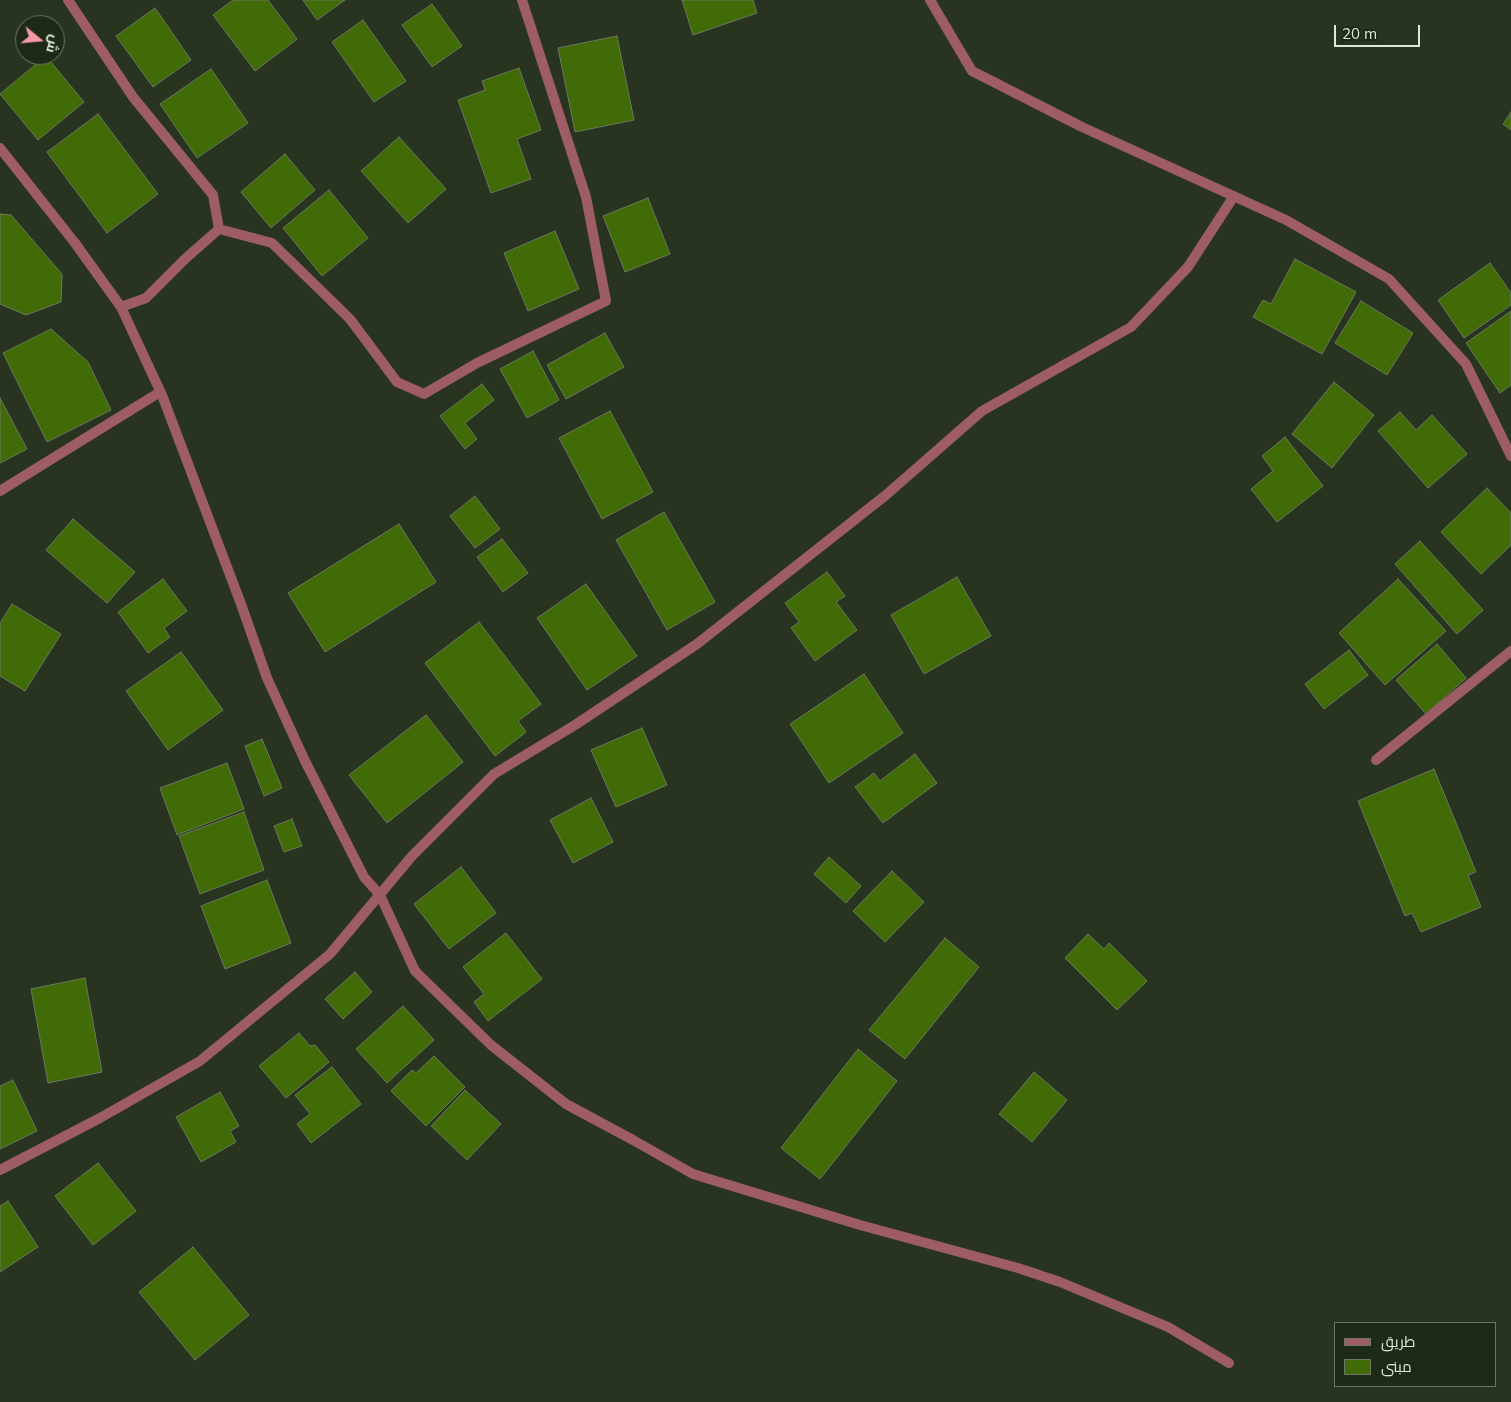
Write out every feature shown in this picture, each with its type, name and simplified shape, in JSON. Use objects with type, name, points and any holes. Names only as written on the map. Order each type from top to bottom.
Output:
[{"type":"street","points":[[68,0],[132,97],[213,195],[219,229]]},
{"type":"street","points":[[219,229],[272,243],[350,319],[397,382],[424,394],[476,362],[606,300],[586,197],[522,0]]},
{"type":"street","points":[[930,0],[972,71],[1082,127],[1286,220],[1389,278],[1466,364],[1511,456]]},
{"type":"street","points":[[0,148],[75,243],[122,307],[160,392],[228,568],[267,678],[305,761],[364,877],[380,895],[415,971],[491,1045],[566,1104],[693,1174],[860,1225],[1018,1268],[1060,1282],[1168,1328],[1229,1363]]},
{"type":"street","points":[[0,1170],[100,1118],[200,1061],[330,954],[412,856],[494,774],[575,725],[697,644],[886,495],[982,411],[1131,327],[1188,267],[1234,196]]},
{"type":"street","points":[[122,307],[146,298],[185,259],[219,229]]},
{"type":"street","points":[[0,491],[160,392]]},
{"type":"street","points":[[1376,760],[1511,652]]},
{"type":"building","points":[[233,0],[268,0],[297,39],[255,71],[213,15]]},
{"type":"building","points":[[303,0],[345,0],[317,20]]},
{"type":"building","points":[[682,0],[753,0],[757,13],[693,35]]},
{"type":"building","points":[[432,4],[462,46],[432,67],[402,25]]},
{"type":"building","points":[[155,8],[191,60],[153,87],[116,36]]},
{"type":"building","points":[[363,20],[406,81],[374,102],[332,42]]},
{"type":"building","points":[[617,36],[634,120],[575,132],[558,48]]},
{"type":"building","points":[[35,65],[53,65],[84,102],[38,140],[0,94]]},
{"type":"building","points":[[519,68],[541,130],[517,139],[531,179],[491,193],[458,100],[485,90],[482,81]]},
{"type":"building","points":[[211,69],[248,123],[197,158],[160,104]]},
{"type":"building","points":[[1511,112],[1511,130],[1503,124]]},
{"type":"building","points":[[98,114],[158,194],[107,233],[47,152]]},
{"type":"building","points":[[399,137],[446,189],[408,223],[361,171]]},
{"type":"building","points":[[285,154],[315,190],[271,228],[241,192]]},
{"type":"building","points":[[329,190],[368,238],[322,276],[283,228]]},
{"type":"building","points":[[648,198],[670,254],[625,272],[603,216]]},
{"type":"building","points":[[0,214],[11,215],[62,274],[61,302],[26,315],[0,304]]},
{"type":"building","points":[[555,231],[579,289],[528,311],[504,253]]},
{"type":"building","points":[[1295,259],[1356,292],[1322,354],[1253,317],[1263,300],[1271,304]]},
{"type":"building","points":[[1490,263],[1511,293],[1511,305],[1464,338],[1438,300]]},
{"type":"building","points":[[1361,301],[1413,333],[1387,375],[1335,343]]},
{"type":"building","points":[[1511,311],[1511,385],[1500,393],[1466,343]]},
{"type":"building","points":[[51,329],[88,362],[111,410],[47,442],[3,353]]},
{"type":"building","points":[[605,333],[624,367],[566,399],[547,365]]},
{"type":"building","points":[[533,351],[559,400],[527,418],[500,369]]},
{"type":"building","points":[[1334,382],[1374,415],[1332,468],[1292,434]]},
{"type":"building","points":[[482,384],[494,400],[465,423],[477,439],[465,449],[440,416]]},
{"type":"building","points":[[0,398],[27,449],[0,463]]},
{"type":"building","points":[[610,411],[653,492],[602,519],[559,438]]},
{"type":"building","points":[[1400,412],[1416,430],[1432,415],[1467,454],[1428,488],[1378,431]]},
{"type":"building","points":[[1285,437],[1323,486],[1277,522],[1251,489],[1273,471],[1262,456]]},
{"type":"building","points":[[1487,488],[1511,513],[1511,545],[1481,574],[1441,532]]},
{"type":"building","points":[[475,496],[500,529],[475,548],[450,516]]},
{"type":"building","points":[[664,512],[715,602],[667,630],[616,540]]},
{"type":"building","points":[[73,519],[135,572],[107,603],[46,550]]},
{"type":"building","points":[[399,524],[436,582],[325,652],[288,593]]},
{"type":"building","points":[[502,539],[528,573],[503,592],[477,557]]},
{"type":"building","points":[[1420,541],[1483,610],[1457,634],[1395,564]]},
{"type":"building","points":[[827,572],[845,596],[836,602],[857,630],[815,661],[791,628],[799,622],[785,603]]},
{"type":"building","points":[[957,577],[991,636],[924,674],[891,615]]},
{"type":"building","points":[[163,579],[187,611],[164,628],[170,637],[148,653],[118,612]]},
{"type":"building","points":[[1398,579],[1446,631],[1385,685],[1339,633]]},
{"type":"building","points":[[586,584],[637,656],[587,690],[537,618]]},
{"type":"building","points":[[12,604],[61,634],[25,691],[0,676],[0,623]]},
{"type":"building","points":[[479,622],[541,704],[518,721],[526,732],[495,756],[425,663]]},
{"type":"building","points":[[1437,644],[1466,678],[1426,714],[1396,680]]},
{"type":"building","points":[[1349,650],[1368,675],[1324,709],[1305,684]]},
{"type":"building","points":[[181,652],[223,710],[168,750],[126,691]]},
{"type":"building","points":[[864,674],[903,733],[829,783],[790,724]]},
{"type":"building","points":[[426,715],[463,762],[387,823],[349,775]]},
{"type":"building","points":[[642,728],[667,785],[616,807],[591,750]]},
{"type":"building","points":[[262,739],[282,788],[264,796],[245,746]]},
{"type":"building","points":[[915,754],[937,783],[883,823],[855,787],[874,773],[880,781]]},
{"type":"building","points":[[227,763],[244,809],[177,835],[160,788]]},
{"type":"building","points":[[1434,769],[1476,872],[1468,875],[1481,907],[1421,932],[1412,913],[1405,916],[1358,801]]},
{"type":"building","points":[[591,798],[613,842],[573,863],[550,820]]},
{"type":"building","points":[[244,812],[264,870],[200,894],[179,836]]},
{"type":"building","points":[[292,819],[302,846],[284,852],[274,826]]},
{"type":"building","points":[[829,857],[861,886],[846,903],[814,874]]},
{"type":"building","points":[[461,867],[496,913],[449,949],[414,904]]},
{"type":"building","points":[[892,871],[924,902],[885,942],[853,911]]},
{"type":"building","points":[[267,880],[291,943],[225,969],[201,906]]},
{"type":"building","points":[[506,933],[542,979],[488,1021],[474,1002],[484,994],[463,967]]},
{"type":"building","points":[[1088,934],[1104,949],[1109,943],[1147,981],[1117,1010],[1065,958]]},
{"type":"building","points":[[945,938],[979,967],[905,1059],[869,1030]]},
{"type":"building","points":[[355,972],[372,992],[343,1019],[325,999]]},
{"type":"building","points":[[85,978],[102,1072],[48,1083],[31,989]]},
{"type":"building","points":[[403,1006],[434,1040],[387,1083],[356,1049]]},
{"type":"building","points":[[299,1033],[310,1046],[315,1045],[329,1062],[286,1098],[259,1066]]},
{"type":"building","points":[[858,1049],[897,1081],[820,1179],[781,1148]]},
{"type":"building","points":[[434,1056],[465,1087],[426,1126],[391,1091],[412,1070],[416,1073]]},
{"type":"building","points":[[332,1067],[361,1104],[311,1143],[297,1124],[310,1114],[295,1095]]},
{"type":"building","points":[[1034,1072],[1067,1100],[1032,1142],[999,1114]]},
{"type":"building","points":[[13,1080],[37,1131],[0,1149],[0,1086]]},
{"type":"building","points":[[465,1090],[501,1124],[467,1160],[431,1126]]},
{"type":"building","points":[[220,1092],[239,1126],[230,1131],[236,1142],[201,1162],[176,1117]]},
{"type":"building","points":[[98,1163],[136,1211],[93,1245],[55,1196]]},
{"type":"building","points":[[8,1201],[38,1247],[0,1272],[0,1206]]},
{"type":"building","points":[[193,1247],[249,1315],[195,1360],[139,1292]]}]
